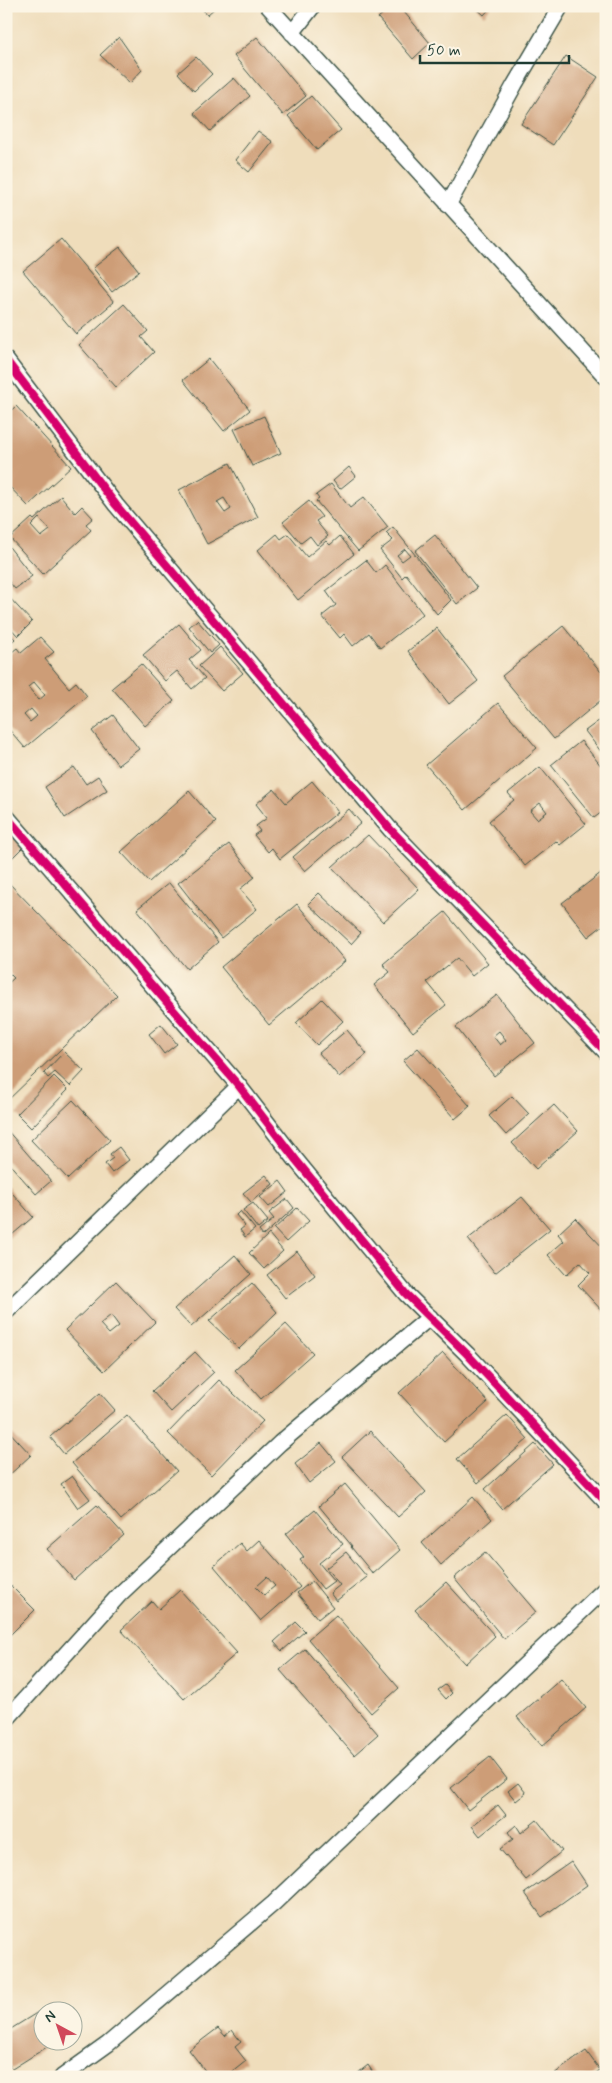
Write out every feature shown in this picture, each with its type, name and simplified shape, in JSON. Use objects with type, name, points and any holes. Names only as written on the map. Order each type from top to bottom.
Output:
[{"type":"street","points":[[268,6],[606,377]]},
{"type":"street","points":[[292,33],[313,6]]},
{"type":"street","points":[[448,205],[561,6]]},
{"type":"street","points":[[6,360],[116,506],[390,829],[606,1052]]},
{"type":"street","points":[[6,816],[239,1086],[296,1160],[406,1294],[467,1354],[606,1502]]},
{"type":"street","points":[[6,1312],[239,1086]]},
{"type":"street","points":[[6,1720],[120,1594],[280,1443],[430,1317]]},
{"type":"street","points":[[62,2077],[108,2044],[274,1904],[606,1588]]},
{"type":"building","points":[[200,6],[217,6],[207,15]]},
{"type":"building","points":[[392,6],[399,6],[430,43],[413,59],[378,18]]},
{"type":"building","points":[[474,6],[492,6],[484,15]]},
{"type":"building","points":[[119,37],[142,70],[130,83],[100,55]]},
{"type":"building","points":[[257,37],[306,96],[283,115],[234,56]]},
{"type":"building","points":[[566,56],[598,77],[553,145],[521,124]]},
{"type":"building","points":[[196,57],[212,74],[194,91],[178,73]]},
{"type":"building","points":[[234,78],[250,96],[210,131],[194,113]]},
{"type":"building","points":[[311,96],[341,130],[317,150],[288,116]]},
{"type":"building","points":[[258,131],[273,142],[249,172],[235,160]]},
{"type":"building","points":[[61,239],[114,302],[76,334],[23,271]]},
{"type":"building","points":[[120,247],[139,271],[112,292],[93,268]]},
{"type":"building","points":[[124,304],[148,331],[141,337],[154,352],[116,387],[79,345]]},
{"type":"building","points":[[209,359],[250,410],[224,431],[183,380]]},
{"type":"building","points":[[16,406],[71,467],[28,506],[6,483],[6,415]]},
{"type":"building","points":[[264,416],[281,453],[252,466],[234,429]]},
{"type":"building","points":[[230,463],[258,517],[207,544],[179,490]],"holes":[[[224,498],[231,509],[225,513],[217,502]]]},
{"type":"building","points":[[349,467],[356,476],[340,489],[333,481]]},
{"type":"building","points":[[331,484],[350,508],[364,497],[388,527],[358,551],[316,501],[319,499],[316,495]]},
{"type":"building","points":[[61,496],[75,513],[82,506],[93,518],[86,524],[91,530],[43,574],[10,538],[32,518],[34,520]],"holes":[[[39,518],[50,530],[41,537],[31,526]]]},
{"type":"building","points":[[309,501],[322,517],[316,521],[328,536],[317,545],[310,536],[301,543],[283,522]]},
{"type":"building","points":[[393,527],[451,600],[437,614],[406,574],[402,578],[380,550],[393,540],[386,533]],"holes":[[[405,549],[410,555],[402,561],[397,555]]]},
{"type":"building","points":[[277,534],[281,539],[288,534],[307,557],[326,541],[330,545],[340,536],[354,554],[298,600],[258,550]]},
{"type":"building","points":[[435,535],[477,588],[457,604],[415,551]]},
{"type":"building","points":[[6,543],[32,576],[15,589],[6,578]]},
{"type":"building","points":[[366,560],[376,573],[385,565],[423,614],[380,648],[369,633],[353,646],[344,634],[340,638],[322,616],[336,605],[326,591]]},
{"type":"building","points":[[6,594],[32,622],[18,636],[6,623]]},
{"type":"building","points":[[197,620],[219,645],[210,653],[189,627]]},
{"type":"building","points":[[179,624],[201,650],[189,660],[205,678],[192,689],[177,671],[165,681],[143,655]]},
{"type":"building","points":[[563,626],[606,678],[606,696],[554,739],[502,676]]},
{"type":"building","points":[[437,628],[478,681],[449,704],[408,651]]},
{"type":"building","points":[[6,630],[15,639],[6,647]]},
{"type":"building","points":[[40,637],[54,652],[45,659],[69,688],[76,682],[87,696],[25,748],[6,726],[6,666],[11,661],[7,656],[17,648],[21,653]],"holes":[[[34,682],[45,695],[39,700],[28,687]],[[31,709],[37,716],[30,722],[24,715]]]},
{"type":"building","points":[[220,647],[243,673],[222,691],[199,666]]},
{"type":"building","points":[[141,664],[174,701],[145,726],[112,688]]},
{"type":"building","points":[[498,703],[537,748],[465,810],[426,765]]},
{"type":"building","points":[[113,715],[139,749],[118,765],[92,731]]},
{"type":"building","points":[[600,720],[606,728],[606,758],[585,731]]},
{"type":"building","points":[[581,741],[606,772],[606,809],[594,818],[551,765]]},
{"type":"building","points":[[74,767],[86,784],[98,776],[107,790],[65,818],[45,787]]},
{"type":"building","points":[[540,767],[586,824],[560,845],[556,841],[525,866],[489,821],[514,800],[508,793]],"holes":[[[540,803],[547,812],[537,819],[530,811]]]},
{"type":"building","points":[[312,781],[338,812],[280,859],[272,848],[268,852],[254,835],[260,831],[256,826],[267,818],[256,804],[274,789],[286,803]]},
{"type":"building","points":[[189,791],[216,822],[149,882],[121,852]]},
{"type":"building","points":[[349,809],[361,823],[305,871],[293,857]]},
{"type":"building","points":[[6,828],[24,846],[6,864]]},
{"type":"building","points":[[368,835],[419,889],[383,922],[332,867]]},
{"type":"building","points":[[229,844],[255,877],[240,889],[257,909],[221,938],[178,883]]},
{"type":"building","points":[[606,869],[606,923],[588,937],[562,903]]},
{"type":"building","points":[[6,880],[117,995],[6,1102],[6,985],[14,978],[6,970]]},
{"type":"building","points":[[169,883],[218,942],[187,969],[137,909]]},
{"type":"building","points":[[319,893],[361,933],[351,944],[308,904]]},
{"type":"building","points":[[297,904],[345,961],[269,1025],[221,967]]},
{"type":"building","points":[[445,912],[488,963],[472,976],[457,958],[427,982],[446,1005],[413,1032],[374,985],[390,972],[383,964]]},
{"type":"building","points":[[497,995],[535,1043],[494,1076],[456,1027]],"holes":[[[499,1031],[506,1040],[500,1045],[493,1036]]]},
{"type":"building","points":[[322,999],[343,1021],[317,1045],[296,1023]]},
{"type":"building","points":[[161,1024],[177,1044],[164,1054],[149,1034]]},
{"type":"building","points":[[347,1030],[367,1054],[339,1077],[319,1053]]},
{"type":"building","points":[[418,1048],[470,1106],[455,1119],[403,1061]]},
{"type":"building","points":[[64,1052],[84,1071],[70,1086],[55,1072],[48,1078],[44,1073]]},
{"type":"building","points":[[54,1076],[68,1090],[31,1128],[17,1114]]},
{"type":"building","points":[[512,1096],[529,1114],[506,1135],[489,1116]]},
{"type":"building","points":[[73,1100],[110,1140],[68,1179],[31,1140]]},
{"type":"building","points":[[554,1105],[578,1131],[536,1169],[512,1143]]},
{"type":"building","points":[[6,1129],[51,1181],[36,1194],[6,1160]]},
{"type":"building","points":[[119,1147],[129,1160],[112,1173],[105,1164],[113,1158],[110,1154]]},
{"type":"building","points":[[266,1175],[273,1184],[251,1202],[243,1193]]},
{"type":"building","points":[[280,1181],[288,1192],[269,1207],[260,1197]]},
{"type":"building","points":[[6,1186],[33,1217],[6,1240]]},
{"type":"building","points":[[522,1197],[550,1229],[495,1273],[468,1239]]},
{"type":"building","points":[[287,1199],[294,1208],[263,1236],[259,1231],[274,1219],[269,1213]]},
{"type":"building","points":[[253,1203],[268,1221],[258,1229],[243,1210]]},
{"type":"building","points":[[297,1208],[309,1221],[286,1242],[274,1229]]},
{"type":"building","points":[[240,1211],[255,1229],[245,1237],[240,1230],[245,1226],[236,1215]]},
{"type":"building","points":[[575,1218],[606,1251],[606,1315],[578,1285],[590,1273],[580,1262],[566,1275],[548,1255],[564,1241],[558,1234]]},
{"type":"building","points":[[269,1234],[283,1251],[264,1269],[249,1253]]},
{"type":"building","points":[[297,1251],[315,1275],[285,1298],[267,1275]]},
{"type":"building","points":[[235,1255],[251,1274],[191,1327],[174,1309]]},
{"type":"building","points":[[116,1281],[155,1322],[104,1371],[65,1330]],"holes":[[[111,1315],[119,1326],[109,1334],[100,1324]]]},
{"type":"building","points":[[252,1283],[277,1312],[239,1349],[209,1321]]},
{"type":"building","points":[[286,1324],[313,1353],[261,1399],[235,1370]]},
{"type":"building","points":[[195,1352],[214,1372],[171,1412],[152,1391]]},
{"type":"building","points":[[443,1353],[488,1402],[444,1442],[399,1393]]},
{"type":"building","points":[[219,1380],[263,1421],[211,1475],[168,1433]]},
{"type":"building","points":[[100,1393],[115,1410],[64,1454],[50,1437]]},
{"type":"building","points":[[127,1415],[177,1471],[121,1520],[72,1463]]},
{"type":"building","points":[[507,1415],[528,1439],[478,1483],[457,1459]]},
{"type":"building","points":[[6,1428],[31,1455],[6,1478]]},
{"type":"building","points":[[370,1431],[426,1492],[398,1517],[342,1457]]},
{"type":"building","points":[[321,1443],[336,1461],[309,1483],[295,1464]]},
{"type":"building","points":[[535,1444],[553,1464],[502,1509],[485,1489]]},
{"type":"building","points":[[72,1476],[90,1499],[78,1508],[61,1484]]},
{"type":"building","points":[[345,1484],[400,1550],[373,1574],[319,1506]]},
{"type":"building","points":[[473,1497],[492,1519],[441,1565],[422,1543]]},
{"type":"building","points":[[97,1505],[124,1535],[74,1580],[47,1549]]},
{"type":"building","points":[[315,1510],[343,1544],[319,1563],[334,1581],[323,1589],[300,1560],[304,1557],[286,1534]]},
{"type":"building","points":[[259,1540],[300,1587],[261,1621],[214,1566],[240,1543],[247,1551]],"holes":[[[267,1577],[275,1586],[264,1595],[256,1587]]]},
{"type":"building","points":[[346,1552],[367,1577],[336,1601],[330,1593],[340,1585],[326,1568]]},
{"type":"building","points":[[485,1552],[536,1612],[504,1639],[454,1578]]},
{"type":"building","points":[[312,1581],[333,1607],[318,1619],[297,1593]]},
{"type":"building","points":[[446,1582],[495,1636],[465,1664],[415,1610]]},
{"type":"building","points":[[11,1586],[35,1610],[6,1639],[6,1591]]},
{"type":"building","points":[[180,1590],[237,1653],[184,1699],[121,1630],[152,1601],[159,1609]]},
{"type":"building","points":[[336,1615],[399,1688],[371,1713],[308,1639]]},
{"type":"building","points":[[296,1622],[305,1631],[282,1651],[274,1642]]},
{"type":"building","points":[[305,1649],[378,1734],[354,1755],[280,1670]]},
{"type":"building","points":[[561,1679],[586,1708],[542,1746],[517,1717]]},
{"type":"building","points":[[445,1685],[452,1693],[446,1699],[438,1690]]},
{"type":"building","points":[[490,1757],[507,1779],[468,1810],[451,1788]]},
{"type":"building","points":[[518,1783],[526,1793],[516,1801],[508,1791]]},
{"type":"building","points":[[498,1805],[506,1815],[480,1836],[472,1826]]},
{"type":"building","points":[[537,1820],[562,1851],[526,1880],[500,1849],[513,1839],[508,1832],[516,1825],[521,1833]]},
{"type":"building","points":[[571,1861],[587,1885],[542,1917],[525,1893]]},
{"type":"building","points":[[32,2016],[32,2050],[42,2050],[12,2069],[6,2060],[6,2032]]},
{"type":"building","points":[[218,2028],[225,2036],[232,2030],[241,2042],[235,2047],[246,2061],[226,2077],[210,2077],[189,2050]]},
{"type":"building","points":[[586,2051],[600,2070],[590,2077],[556,2077],[554,2074]]},
{"type":"building","points":[[368,2065],[376,2077],[353,2077]]},
{"type":"cycle path","points":[[6,360],[116,505],[390,829],[606,1052]]},
{"type":"cycle path","points":[[6,816],[239,1086],[296,1160],[406,1294],[467,1354],[606,1502]]}]
